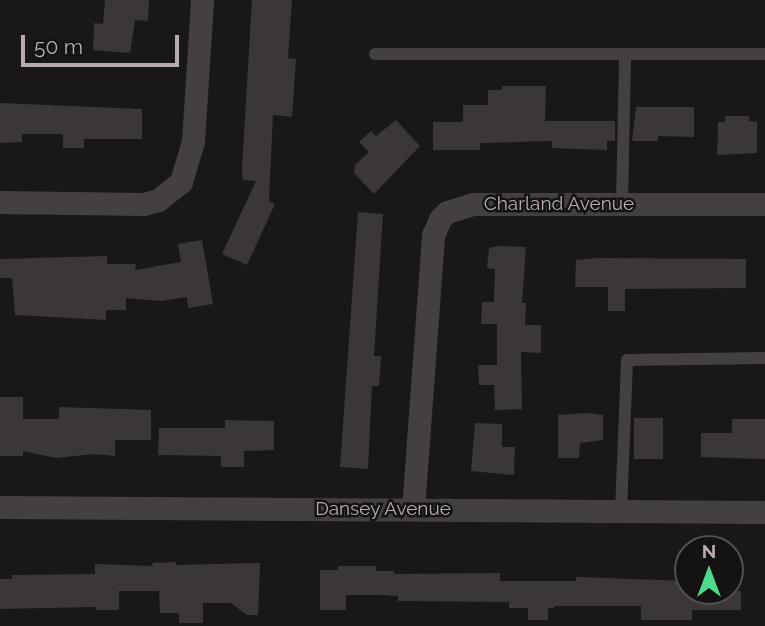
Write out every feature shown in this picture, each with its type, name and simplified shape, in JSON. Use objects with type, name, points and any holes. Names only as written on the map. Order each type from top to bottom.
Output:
[{"type":"street","points":[[0,202],[144,204],[158,200],[181,182],[192,141],[202,0]]},
{"type":"street","name":"Charland Avenue","points":[[413,509],[433,235],[440,219],[458,207],[474,204],[765,204]]},
{"type":"street","name":"Dansey Avenue","points":[[0,507],[765,512]]},
{"type":"lane","points":[[375,54],[625,57],[765,54]]},
{"type":"lane","points":[[622,203],[625,57]]},
{"type":"lane","points":[[621,511],[627,360],[765,358]]},
{"type":"building","points":[[105,0],[149,0],[148,21],[135,20],[130,53],[93,50],[94,23],[103,24]]},
{"type":"building","points":[[252,0],[292,0],[288,58],[296,59],[292,117],[273,115],[269,201],[275,204],[247,265],[222,254],[256,181],[243,180],[242,168]]},
{"type":"building","points":[[502,86],[546,86],[545,121],[615,121],[615,141],[607,141],[607,150],[552,148],[552,141],[480,143],[480,150],[433,150],[433,122],[463,122],[463,105],[488,105],[488,90],[502,90]]},
{"type":"building","points":[[0,103],[142,109],[142,139],[84,139],[84,148],[63,148],[63,134],[22,134],[22,142],[0,143]]},
{"type":"building","points":[[636,107],[694,107],[694,137],[658,136],[658,141],[632,141]]},
{"type":"building","points":[[725,116],[749,116],[749,121],[757,122],[757,153],[717,155],[718,122],[725,122]]},
{"type":"building","points":[[396,120],[420,146],[374,194],[354,173],[355,165],[369,152],[359,142],[371,131],[376,136]]},
{"type":"building","points":[[358,212],[383,214],[374,356],[381,356],[379,386],[372,386],[368,469],[340,467]]},
{"type":"building","points":[[202,240],[213,304],[188,308],[187,297],[161,301],[126,298],[126,310],[106,310],[106,320],[15,315],[12,278],[0,278],[0,259],[107,256],[107,264],[136,264],[135,270],[181,262],[178,244]]},
{"type":"building","points":[[526,247],[522,303],[526,303],[525,325],[541,325],[541,353],[521,352],[522,409],[495,410],[494,385],[479,385],[478,365],[497,365],[497,324],[481,324],[482,302],[494,302],[495,269],[487,268],[489,248]]},
{"type":"building","points":[[746,259],[746,288],[625,289],[625,311],[608,311],[608,287],[575,287],[576,260]]},
{"type":"building","points":[[0,397],[23,397],[23,419],[59,419],[59,407],[151,410],[151,440],[115,440],[115,456],[94,454],[56,458],[23,451],[23,456],[0,456]]},
{"type":"building","points":[[558,415],[603,415],[603,440],[580,443],[579,458],[558,458]]},
{"type":"building","points":[[634,418],[663,418],[663,459],[634,459]]},
{"type":"building","points":[[732,419],[765,419],[765,459],[701,457],[701,433],[732,433]]},
{"type":"building","points":[[225,420],[274,421],[274,450],[244,451],[244,467],[221,467],[221,456],[158,455],[159,428],[225,428]]},
{"type":"building","points":[[475,423],[502,424],[502,447],[515,447],[514,475],[471,471]]},
{"type":"building","points":[[176,562],[176,565],[260,563],[258,615],[247,615],[231,603],[203,603],[203,623],[179,623],[179,613],[160,613],[159,591],[119,591],[119,610],[96,610],[96,607],[0,609],[0,579],[12,579],[12,575],[95,574],[95,564],[153,566],[152,563]]},
{"type":"building","points":[[338,566],[376,566],[376,571],[394,571],[394,574],[500,573],[500,581],[576,581],[576,577],[674,580],[674,605],[741,605],[741,610],[692,610],[692,620],[641,620],[641,606],[554,606],[548,608],[548,620],[528,620],[528,608],[509,608],[509,602],[398,601],[398,596],[346,595],[346,610],[320,610],[320,570],[338,570]]}]
